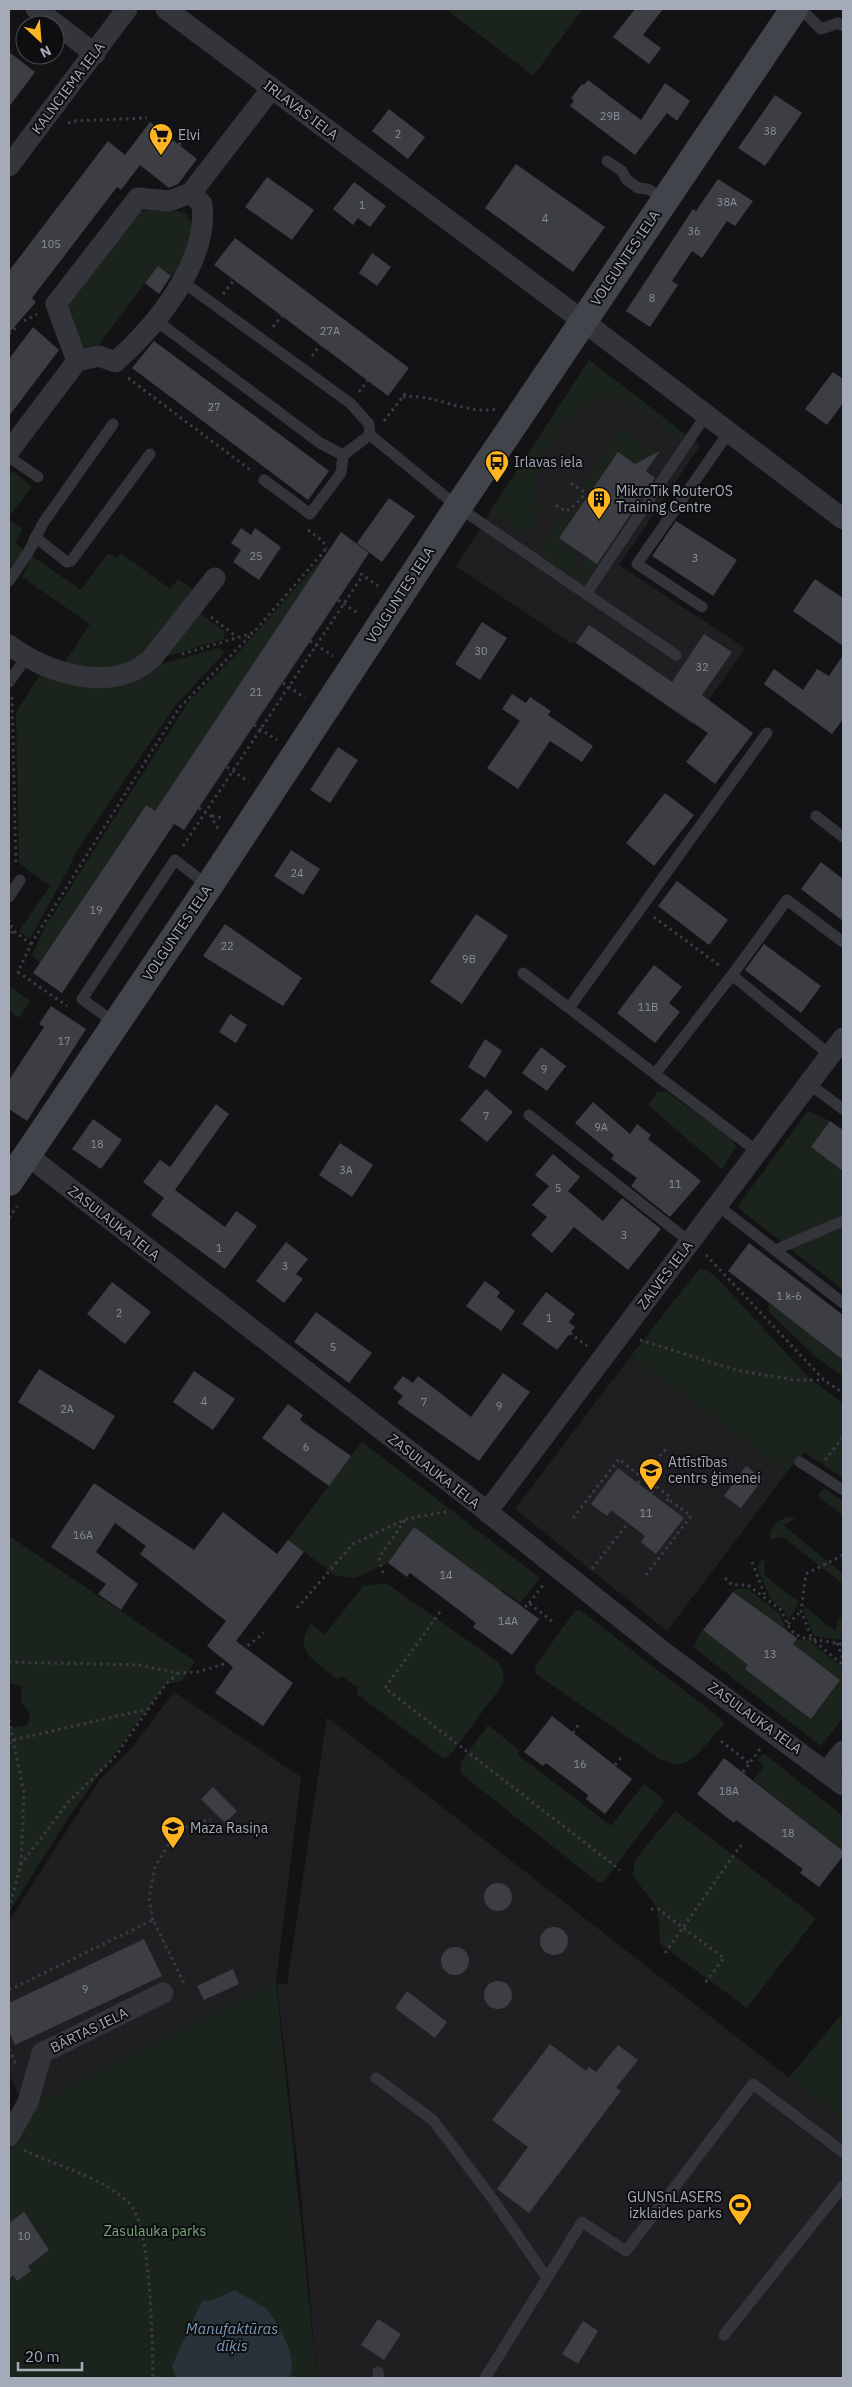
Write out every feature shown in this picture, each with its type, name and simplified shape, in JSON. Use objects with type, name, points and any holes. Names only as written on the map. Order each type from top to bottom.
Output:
[{"type":"street","points":[[36,9],[94,54]]},
{"type":"street","name":"KALNCIEMA IELA","points":[[9,166],[127,9]]},
{"type":"street","name":"IRLAVAS IELA","points":[[166,9],[841,515]]},
{"type":"street","name":"VOLGUNTES IELA","points":[[9,1182],[207,889],[583,320],[794,9]]},
{"type":"street","points":[[77,361],[56,304],[138,198],[169,202],[191,193],[272,88]]},
{"type":"street","points":[[9,451],[77,361],[99,356],[115,362],[135,344],[183,282],[202,235],[202,204],[191,193]]},
{"type":"street","points":[[9,645],[26,658],[56,672],[84,677],[125,674],[143,666],[152,658],[215,578]]},
{"type":"street","name":"ZALVES IELA","points":[[488,1512],[843,1038]]},
{"type":"street","name":"ZASULAUKA IELA","points":[[27,1155],[488,1512],[666,1654],[835,1778]]},
{"type":"street","points":[[835,1778],[843,1751]]},
{"type":"street","name":"BĀRTAS IELA","points":[[12,2141],[28,2102],[42,2052],[163,1994]]},
{"type":"lane","points":[[801,9],[821,29],[838,23],[843,26]]},
{"type":"lane","points":[[607,161],[622,171],[626,179],[638,188],[648,189],[664,200]]},
{"type":"lane","points":[[183,282],[350,403],[369,424],[370,435],[458,507],[676,655]]},
{"type":"lane","points":[[154,320],[320,443],[343,455]]},
{"type":"lane","points":[[586,594],[706,414]]},
{"type":"lane","points":[[9,581],[28,553],[35,537],[113,424]]},
{"type":"lane","points":[[702,607],[637,564],[729,432]]},
{"type":"lane","points":[[264,480],[310,514],[341,472],[343,455],[370,435]]},
{"type":"lane","points":[[35,537],[67,562],[71,562],[150,454]]},
{"type":"lane","points":[[9,457],[38,478]]},
{"type":"lane","points":[[10,680],[26,658]]},
{"type":"lane","points":[[569,1008],[767,733]]},
{"type":"lane","points":[[816,816],[843,837]]},
{"type":"lane","points":[[115,1023],[82,999],[176,860],[197,877],[207,889]]},
{"type":"lane","points":[[9,897],[20,880]]},
{"type":"lane","points":[[655,1074],[732,975],[787,900],[843,942]]},
{"type":"lane","points":[[523,973],[758,1152]]},
{"type":"lane","points":[[732,975],[830,1055]]},
{"type":"lane","points":[[809,1084],[843,1109]]},
{"type":"lane","points":[[529,1115],[690,1242]]},
{"type":"lane","points":[[718,1206],[843,1303]]},
{"type":"lane","points":[[775,1250],[843,1221]]},
{"type":"lane","points":[[800,1462],[843,1490]]},
{"type":"lane","points":[[376,2078],[433,2120],[494,2201],[547,2278]]},
{"type":"lane","points":[[485,2378],[582,2222],[626,2251],[753,2084],[843,2152]]},
{"type":"lane","points":[[724,2336],[843,2186]]},
{"type":"path","points":[[64,125],[73,121],[147,118]]},
{"type":"path","points":[[179,145],[184,137]]},
{"type":"path","points":[[9,334],[18,326]]},
{"type":"path","points":[[115,362],[129,379],[264,480]]},
{"type":"path","points":[[370,435],[380,426],[408,390]]},
{"type":"path","points":[[403,396],[418,395],[484,411],[499,409]]},
{"type":"path","points":[[556,505],[565,511],[571,509],[587,494],[571,483]]},
{"type":"path","points":[[310,514],[308,530],[323,541],[326,549],[379,586]]},
{"type":"path","points":[[73,1010],[18,972],[31,944],[179,708],[253,633],[326,549]]},
{"type":"path","points":[[176,860],[179,852],[234,772],[363,575]]},
{"type":"path","points":[[338,600],[360,615]]},
{"type":"path","points":[[195,604],[238,638]]},
{"type":"path","points":[[181,655],[253,633]]},
{"type":"path","points":[[310,641],[341,662]]},
{"type":"path","points":[[10,680],[15,860],[20,880]]},
{"type":"path","points":[[283,683],[313,703]]},
{"type":"path","points":[[254,725],[285,746]]},
{"type":"path","points":[[227,767],[257,787]]},
{"type":"path","points":[[199,808],[211,816],[219,831]]},
{"type":"path","points":[[640,907],[732,975]]},
{"type":"path","points":[[9,919],[13,931],[9,938]]},
{"type":"path","points":[[9,927],[31,944]]},
{"type":"path","points":[[690,1242],[705,1254],[824,1380],[843,1393]]},
{"type":"path","points":[[570,1333],[592,1350]]},
{"type":"path","points":[[638,1340],[740,1371],[796,1380],[824,1380]]},
{"type":"path","points":[[815,1472],[843,1437]]},
{"type":"path","points":[[638,1483],[666,1448]]},
{"type":"path","points":[[573,1518],[619,1459],[670,1497],[665,1504]]},
{"type":"path","points":[[651,1493],[656,1486]]},
{"type":"path","points":[[646,1575],[691,1516],[668,1499]]},
{"type":"path","points":[[298,1608],[353,1544],[406,1519],[456,1510]]},
{"type":"path","points":[[383,1573],[379,1558],[406,1519]]},
{"type":"path","points":[[580,1586],[628,1523]]},
{"type":"path","points":[[843,1555],[806,1574],[801,1610],[812,1639],[843,1665]]},
{"type":"path","points":[[752,1562],[766,1599]]},
{"type":"path","points":[[725,1578],[732,1585],[748,1585],[781,1610],[793,1634],[802,1638],[841,1644],[843,1640]]},
{"type":"path","points":[[526,1607],[548,1579]]},
{"type":"path","points":[[529,1603],[553,1622]]},
{"type":"path","points":[[788,1624],[801,1610]]},
{"type":"path","points":[[440,1612],[385,1688],[620,1870]]},
{"type":"path","points":[[9,1662],[139,1665],[178,1673],[197,1672],[224,1664],[264,1633]]},
{"type":"path","points":[[837,1643],[843,1659]]},
{"type":"path","points":[[21,1864],[70,1800],[114,1758],[166,1684],[178,1673]]},
{"type":"path","points":[[9,1744],[13,1740],[148,1709]]},
{"type":"path","points":[[9,1720],[24,1793],[21,1864],[9,1910]]},
{"type":"path","points":[[573,1733],[580,1722]]},
{"type":"path","points":[[721,1741],[749,1763]]},
{"type":"path","points":[[743,1772],[760,1750]]},
{"type":"path","points":[[615,1765],[623,1755]]},
{"type":"path","points":[[163,1994],[184,1983],[153,1920],[149,1897],[155,1866],[171,1840],[186,1827],[211,1818]]},
{"type":"path","points":[[664,1953],[684,1928],[741,1845]]},
{"type":"path","points":[[651,1909],[658,1908],[724,1958],[705,1983]]},
{"type":"path","points":[[9,1990],[153,1920]]},
{"type":"path","points":[[12,2141],[100,2182],[130,2204],[143,2236],[150,2294],[153,2378]]},
{"type":"shaded area","points":[[589,360],[700,446],[619,565],[745,648],[692,724],[576,643],[571,643],[456,566]]},
{"type":"shaded area","name":"Attīstības centrs ģimenei","points":[[630,1357],[787,1472],[667,1631],[515,1509]]},
{"type":"shaded area","name":"Maza Rasiņa","points":[[174,1692],[301,1777],[276,1982],[35,2104],[20,2098],[9,2074],[9,1921],[100,1779],[131,1749]]},
{"type":"shaded area","points":[[327,1717],[843,2120],[843,2378],[317,2378],[300,2184],[277,1985],[287,1984]]},
{"type":"green space","points":[[446,9],[583,9],[533,76]]},
{"type":"green space","points":[[152,209],[170,209],[185,213],[192,223],[193,235],[174,278],[158,266],[94,351],[79,353],[62,307],[138,212]]},
{"type":"green space","points":[[589,360],[685,434],[681,439],[637,408],[618,400],[609,398],[599,400],[588,406],[567,424],[549,447],[538,468],[536,488],[543,508],[527,535],[489,513]]},
{"type":"green space","points":[[620,427],[657,453],[636,464],[618,453],[591,489],[582,484]]},
{"type":"green space","points":[[12,471],[32,486],[9,517],[9,476]]},
{"type":"green space","points":[[573,510],[576,511],[565,528],[577,550],[574,574],[576,575],[588,557],[597,564],[583,583],[539,553],[558,518]]},
{"type":"green space","points":[[9,519],[23,529],[15,542],[24,550],[9,573]]},
{"type":"green space","points":[[108,553],[116,558],[121,553],[170,589],[178,579],[198,593],[147,655],[112,671],[61,668],[90,624],[22,577],[32,556],[81,590]]},
{"type":"green space","points":[[326,554],[355,575],[352,578],[323,559],[155,811],[145,805],[40,963],[32,955],[45,927],[189,701],[237,654]]},
{"type":"green space","points":[[197,611],[225,632],[224,639],[154,660]]},
{"type":"green space","points":[[219,648],[224,653],[175,706],[73,856],[73,860],[30,939],[19,931],[50,886],[19,863],[16,712],[41,674],[150,667]]},
{"type":"green space","points":[[9,986],[30,1001],[19,1018],[9,1010]]},
{"type":"green space","points":[[658,1092],[667,1092],[732,1139],[736,1147],[722,1169],[648,1105]]},
{"type":"green space","points":[[808,1111],[830,1121],[811,1147],[843,1171],[843,1290],[737,1207]]},
{"type":"green space","points":[[699,1269],[706,1270],[715,1276],[811,1380],[843,1403],[843,1478],[804,1452],[787,1472],[630,1357]]},
{"type":"green space","points":[[768,1302],[843,1360],[843,1376],[817,1358],[769,1312]]},
{"type":"green space","points":[[362,1442],[540,1578],[520,1603],[502,1590],[388,1563],[355,1578],[335,1575],[288,1540]]},
{"type":"green space","points":[[824,1488],[843,1501],[843,1516],[818,1496]]},
{"type":"green space","points":[[789,1517],[795,1519],[783,1525],[843,1574],[843,1584],[783,1537],[770,1540],[772,1527]]},
{"type":"green space","points":[[9,1536],[195,1661],[182,1681],[166,1684],[70,1815],[9,1912],[9,1728],[26,1726],[30,1719],[28,1710],[21,1703],[22,1687],[9,1683]]},
{"type":"green space","points":[[763,1559],[765,1561],[764,1575],[799,1602],[789,1620],[783,1609],[771,1600],[757,1566]]},
{"type":"green space","points":[[386,1583],[498,1662],[503,1671],[503,1684],[450,1755],[444,1759],[357,1694],[358,1688],[342,1676],[337,1679],[315,1662],[305,1649],[306,1633],[311,1624],[325,1635],[363,1586]]},
{"type":"green space","points":[[736,1589],[748,1589],[779,1613],[788,1633],[733,1592]]},
{"type":"green space","points":[[804,1606],[835,1631],[839,1618],[843,1617],[843,1637],[840,1640],[814,1636],[804,1611]]},
{"type":"green space","points":[[580,1610],[721,1719],[724,1724],[689,1761],[678,1764],[661,1760],[536,1674],[535,1666],[575,1611]]},
{"type":"green space","points":[[703,1630],[748,1665],[746,1669],[811,1719],[840,1680],[793,1644],[796,1639],[810,1641],[843,1668],[843,1718],[821,1746],[694,1648],[697,1638]]},
{"type":"green space","points":[[488,1725],[519,1750],[517,1754],[611,1826],[644,1784],[662,1798],[664,1802],[603,1882],[599,1883],[460,1773],[461,1762]]},
{"type":"green space","points":[[763,1753],[843,1816],[843,1851],[753,1780],[764,1766],[757,1760]]},
{"type":"green space","points":[[675,1811],[816,1918],[747,2008],[663,1946],[660,1941],[658,1909],[633,1876],[635,1860]]},
{"type":"green space","name":"Zasulauka parks","points":[[276,1982],[317,2378],[9,2378],[9,2152],[35,2104]]},
{"type":"green space","points":[[840,2016],[843,2019],[843,2120],[789,2078]]},
{"type":"water","name":"Manufaktūras dīķis","points":[[235,2290],[262,2306],[274,2319],[285,2340],[292,2361],[292,2371],[289,2378],[176,2378],[172,2366],[202,2301],[213,2300]]},
{"type":"building","points":[[635,9],[663,9],[643,35],[661,48],[649,64],[613,37]]},
{"type":"building","points":[[9,52],[15,57],[15,65],[26,65],[35,72],[9,107]]},
{"type":"building","points":[[588,80],[641,120],[665,83],[690,101],[677,121],[667,113],[635,155],[570,106],[574,101],[571,98],[582,84],[584,85]]},
{"type":"building","points":[[775,95],[802,113],[765,166],[738,148]]},
{"type":"building","points":[[389,109],[425,137],[408,159],[372,131]]},
{"type":"building","points":[[150,122],[197,159],[178,184],[169,188],[140,165],[121,190],[117,187],[32,298],[36,302],[9,333],[9,271],[108,141],[125,155]]},
{"type":"building","points":[[516,164],[605,227],[573,272],[485,208]]},
{"type":"building","points":[[267,177],[314,210],[292,240],[245,207]]},
{"type":"building","points":[[718,179],[753,201],[735,226],[727,221],[702,258],[692,251],[672,281],[678,285],[650,327],[626,311],[693,209],[696,211]]},
{"type":"building","points":[[354,182],[386,206],[370,227],[358,218],[353,225],[333,209]]},
{"type":"building","points":[[235,238],[409,368],[388,396],[214,265]]},
{"type":"building","points":[[372,253],[391,267],[377,286],[359,273]]},
{"type":"building","points":[[158,266],[171,276],[159,294],[145,283]]},
{"type":"building","points":[[33,327],[59,350],[9,416],[9,359]]},
{"type":"building","points":[[154,341],[329,471],[308,500],[132,368]]},
{"type":"building","points":[[833,372],[843,379],[843,403],[827,425],[805,409]]},
{"type":"building","name":"MikroTik RouterOS Training Centre","points":[[660,451],[646,471],[655,478],[597,564],[559,538],[618,452],[635,464]]},
{"type":"building","points":[[389,498],[415,516],[382,562],[357,543]]},
{"type":"building","points":[[676,521],[737,560],[713,596],[652,556]]},
{"type":"building","points":[[241,528],[251,535],[255,528],[281,547],[259,580],[233,562],[241,550],[231,543]]},
{"type":"building","points":[[341,532],[369,553],[184,830],[174,824],[62,993],[33,973],[146,805],[155,811]]},
{"type":"building","points":[[815,579],[843,598],[843,646],[793,611]]},
{"type":"building","points":[[482,622],[507,638],[480,680],[455,664]]},
{"type":"building","points":[[589,625],[672,682],[704,634],[732,652],[702,695],[753,733],[715,784],[686,762],[708,733],[576,643]]},
{"type":"building","points":[[843,655],[843,719],[832,734],[764,684],[774,669],[803,690],[817,669],[829,676]]},
{"type":"building","points":[[512,694],[526,703],[530,697],[551,711],[548,715],[593,746],[582,762],[550,741],[518,789],[487,768],[520,721],[502,709]]},
{"type":"building","points":[[338,747],[358,760],[330,803],[310,790]]},
{"type":"building","points":[[665,793],[694,815],[654,866],[626,843]]},
{"type":"building","points":[[291,850],[320,869],[303,895],[274,876]]},
{"type":"building","points":[[821,862],[843,879],[843,921],[801,889]]},
{"type":"building","points":[[677,881],[728,920],[709,945],[658,906]]},
{"type":"building","points":[[476,914],[508,936],[462,1004],[430,982]]},
{"type":"building","points":[[225,924],[302,978],[283,1006],[203,956]]},
{"type":"building","points":[[764,944],[821,986],[801,1013],[745,970]]},
{"type":"building","points":[[654,965],[682,987],[669,1003],[680,1012],[655,1043],[617,1013]]},
{"type":"building","points":[[51,1006],[86,1029],[27,1121],[9,1109],[9,1080],[44,1027],[39,1024]]},
{"type":"building","points":[[230,1014],[247,1025],[236,1043],[219,1032]]},
{"type":"building","points":[[485,1039],[502,1051],[485,1078],[468,1067]]},
{"type":"building","points":[[541,1047],[566,1066],[547,1091],[522,1073]]},
{"type":"building","points":[[486,1089],[513,1112],[487,1142],[460,1120]]},
{"type":"building","points":[[593,1102],[630,1134],[637,1124],[651,1135],[648,1139],[701,1181],[670,1217],[631,1186],[637,1178],[611,1159],[614,1155],[575,1123]]},
{"type":"building","points":[[216,1104],[229,1114],[175,1190],[225,1227],[236,1211],[257,1226],[225,1269],[151,1215],[164,1198],[143,1182],[160,1160],[170,1167]]},
{"type":"building","points":[[93,1119],[122,1140],[101,1169],[72,1149]]},
{"type":"building","points":[[830,1121],[843,1130],[843,1171],[811,1147]]},
{"type":"building","points":[[340,1143],[373,1165],[352,1197],[319,1175]]},
{"type":"building","points":[[553,1154],[580,1177],[568,1191],[603,1221],[622,1198],[661,1229],[628,1270],[574,1227],[552,1253],[531,1235],[547,1217],[532,1205],[549,1186],[535,1175]]},
{"type":"building","points":[[286,1242],[308,1259],[296,1274],[303,1279],[284,1303],[256,1281]]},
{"type":"building","points":[[749,1243],[843,1315],[843,1360],[728,1271]]},
{"type":"building","points":[[485,1281],[500,1292],[497,1297],[515,1311],[501,1331],[466,1306]]},
{"type":"building","points":[[112,1282],[151,1312],[125,1344],[87,1314]]},
{"type":"building","points":[[546,1292],[575,1314],[569,1322],[575,1327],[557,1350],[522,1324]]},
{"type":"building","points":[[316,1312],[372,1353],[349,1383],[294,1342]]},
{"type":"building","points":[[39,1369],[115,1416],[94,1450],[18,1402]]},
{"type":"building","points":[[194,1371],[235,1399],[213,1430],[173,1402]]},
{"type":"building","points":[[503,1373],[530,1392],[479,1461],[397,1403],[403,1396],[393,1388],[403,1376],[413,1383],[418,1376],[471,1417]]},
{"type":"building","points":[[288,1404],[303,1415],[300,1420],[351,1456],[329,1486],[262,1438]]},
{"type":"building","points":[[746,1466],[763,1479],[741,1508],[724,1496]]},
{"type":"building","points":[[618,1468],[684,1518],[656,1554],[641,1542],[645,1536],[611,1510],[607,1516],[591,1504]]},
{"type":"building","points":[[94,1483],[194,1550],[223,1512],[277,1554],[288,1540],[304,1552],[236,1641],[293,1683],[263,1726],[215,1693],[233,1667],[207,1646],[226,1621],[140,1554],[146,1546],[115,1523],[96,1552],[138,1584],[121,1610],[98,1594],[106,1584],[51,1547]]},
{"type":"building","points":[[414,1527],[539,1619],[512,1655],[473,1627],[476,1623],[410,1573],[407,1577],[388,1563]]},
{"type":"building","points":[[733,1592],[797,1638],[793,1644],[840,1680],[811,1719],[745,1669],[748,1665],[703,1630]]},
{"type":"building","points":[[552,1716],[632,1779],[605,1814],[586,1799],[588,1795],[546,1763],[543,1766],[524,1752]]},
{"type":"building","points":[[724,1758],[843,1851],[843,1856],[819,1887],[800,1873],[803,1869],[736,1820],[734,1823],[697,1794]]},
{"type":"building","points":[[213,1787],[237,1811],[225,1823],[201,1799]]},
{"type":"building","points":[[498,1883],[508,1887],[512,1897],[508,1907],[498,1911],[488,1907],[484,1897],[488,1887]]},
{"type":"building","points":[[554,1927],[564,1931],[568,1941],[564,1951],[554,1955],[544,1951],[540,1941],[544,1931]]},
{"type":"building","points":[[144,1939],[162,1976],[15,2045],[9,2032],[9,2003]]},
{"type":"building","points":[[455,1947],[465,1951],[469,1961],[465,1971],[455,1975],[445,1971],[441,1961],[445,1951]]},
{"type":"building","points":[[233,1969],[239,1984],[204,2000],[197,1986]]},
{"type":"building","points":[[498,1981],[508,1985],[512,1995],[508,2005],[498,2009],[488,2005],[484,1995],[488,1985]]},
{"type":"building","points":[[407,1991],[447,2022],[435,2038],[395,2008]]},
{"type":"building","points":[[550,2044],[586,2071],[589,2067],[596,2072],[618,2045],[638,2060],[616,2088],[621,2091],[529,2213],[497,2189],[528,2147],[492,2120]]},
{"type":"building","points":[[24,2212],[49,2250],[28,2266],[31,2271],[17,2281],[13,2275],[9,2279],[9,2223]]},
{"type":"building","points":[[378,2319],[401,2334],[384,2360],[361,2345]]},
{"type":"building","points":[[583,2321],[598,2331],[578,2364],[562,2354]]},
{"type":"place","name":"Elvi","points":[[161,156]]},
{"type":"place","name":"Irlavas iela","points":[[497,483]]},
{"type":"place","name":"MikroTik RouterOS Training Centre","points":[[599,520]]},
{"type":"place","name":"Attīstības centrs ģimenei","points":[[651,1491]]},
{"type":"place","name":"Maza Rasiņa","points":[[173,1849]]},
{"type":"place","name":"GUNSnLASERS izklaides parks","points":[[740,2226]]}]
